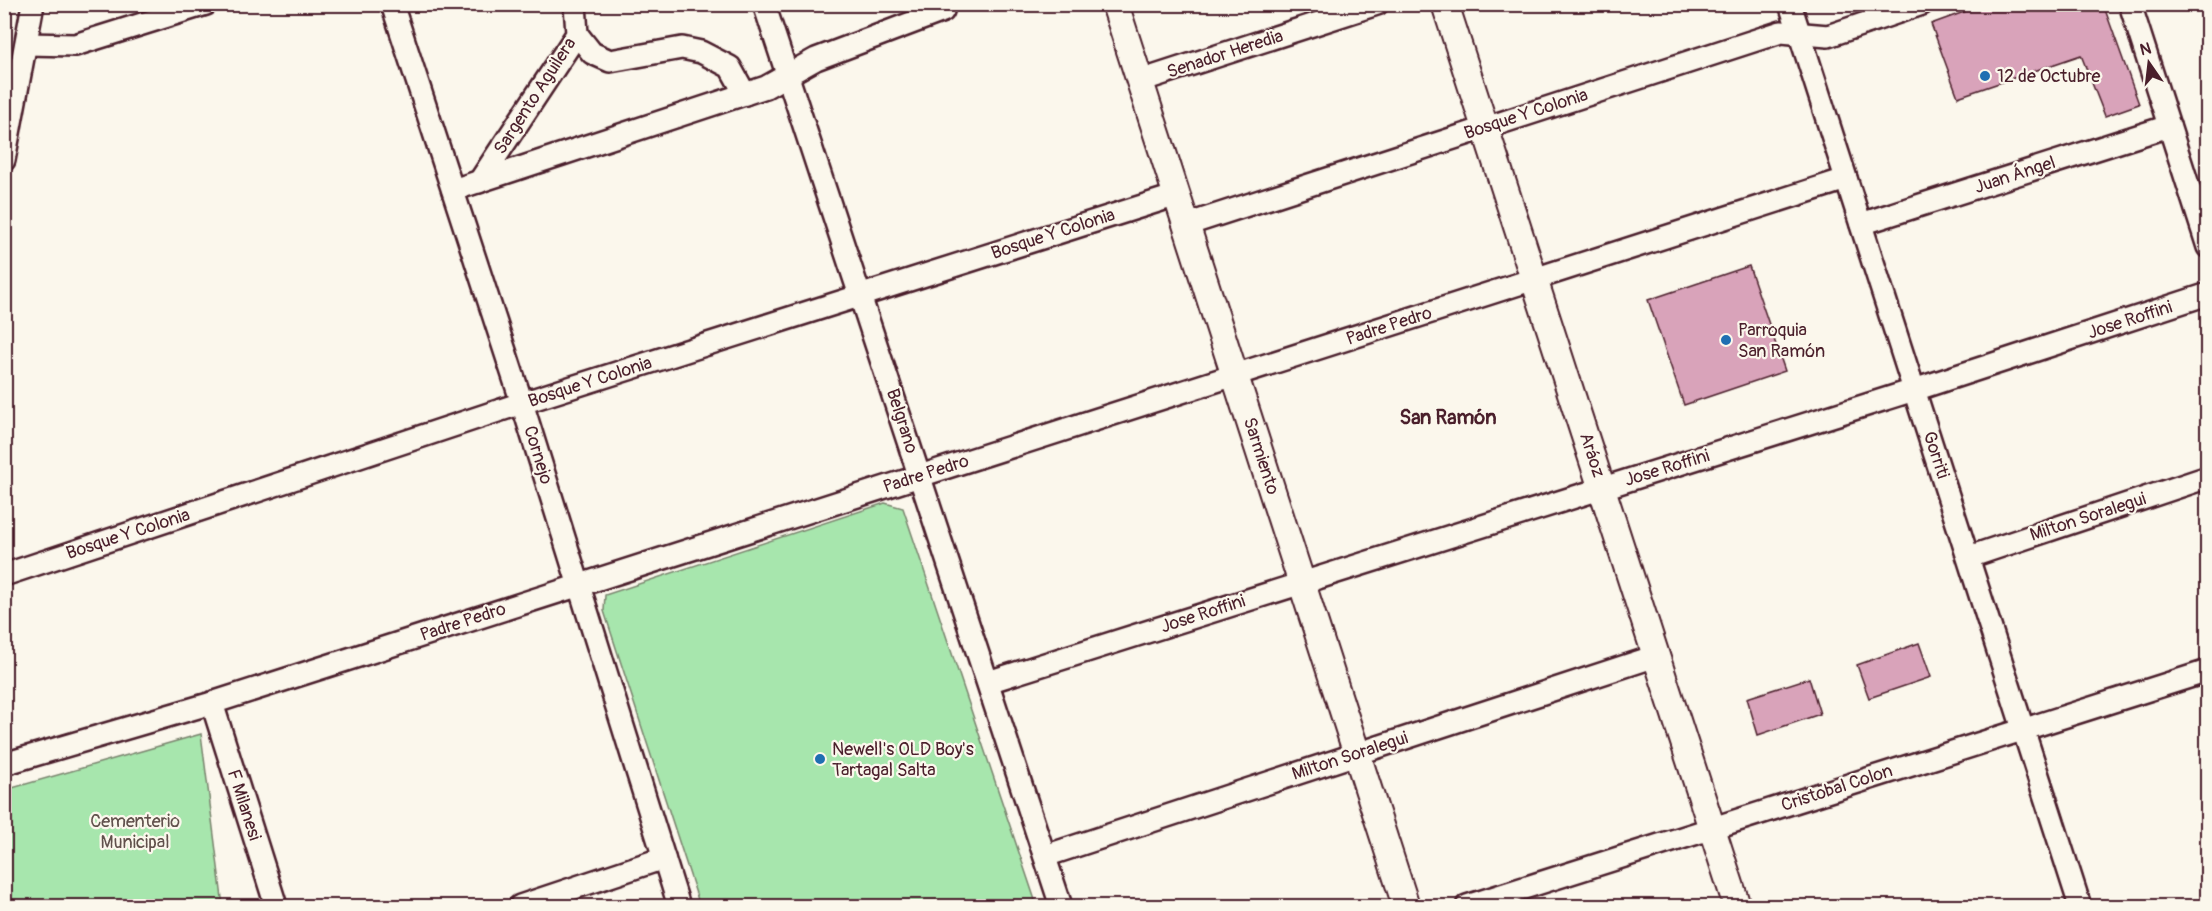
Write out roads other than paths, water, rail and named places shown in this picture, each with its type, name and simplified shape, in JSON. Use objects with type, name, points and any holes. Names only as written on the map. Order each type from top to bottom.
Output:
[{"type":"street","points":[[4,160],[33,4]]},
{"type":"street","points":[[26,44],[75,45],[206,4]]},
{"type":"street","name":"Cornejo","points":[[392,4],[522,403],[679,906]]},
{"type":"street","name":"Sargento Aguilera","points":[[478,182],[577,34],[575,4]]},
{"type":"street","name":"Belgrano","points":[[764,4],[1061,906]]},
{"type":"street","name":"Sarmiento","points":[[1115,4],[1406,906]]},
{"type":"street","name":"Senador Heredia","points":[[1140,81],[1377,4]]},
{"type":"street","name":"Aráoz","points":[[1445,4],[1737,906]]},
{"type":"street","name":"Gorriti","points":[[1790,4],[2080,906]]},
{"type":"street","points":[[1799,32],[1828,36],[1922,4]]},
{"type":"street","points":[[2130,4],[2208,247]]},
{"type":"street","points":[[453,190],[766,87],[816,59],[943,11]]},
{"type":"street","name":"Bosque Y Colonia","points":[[1186,225],[1781,32],[1799,32]]},
{"type":"street","points":[[577,34],[592,53],[610,61],[682,48],[701,52],[730,67],[745,94]]},
{"type":"street","name":"Juan Ángel","points":[[1861,224],[2169,126]]},
{"type":"street","name":"Padre Pedro","points":[[4,764],[212,703],[1846,179]]},
{"type":"street","name":"Bosque Y Colonia","points":[[4,575],[522,403],[1177,195]]},
{"type":"street","name":"Jose Roffini","points":[[988,682],[1914,390],[2208,294]]},
{"type":"street","name":"Milton Soralegui","points":[[1969,557],[2208,477]]},
{"type":"street","name":"Milton Soralegui","points":[[1045,856],[1656,656]]},
{"type":"street","name":"Cristobal Colon","points":[[1467,906],[2022,728],[2208,671]]},
{"type":"street","name":"F Milanesi","points":[[212,703],[276,906]]},
{"type":"street","points":[[520,906],[664,858]]},
{"type":"place","name":"12 de Octubre","points":[[1985,76]]},
{"type":"place","name":"Parroquia San Ramón","points":[[1726,340]]},
{"type":"place","name":"Newell's OLD Boy's Tartagal Salta","points":[[820,759]]},
{"type":"district","name":"San Ramón","points":[[1448,417]]},
{"type":"park label","name":"Cementerio Municipal","points":[[135,831]]}]
